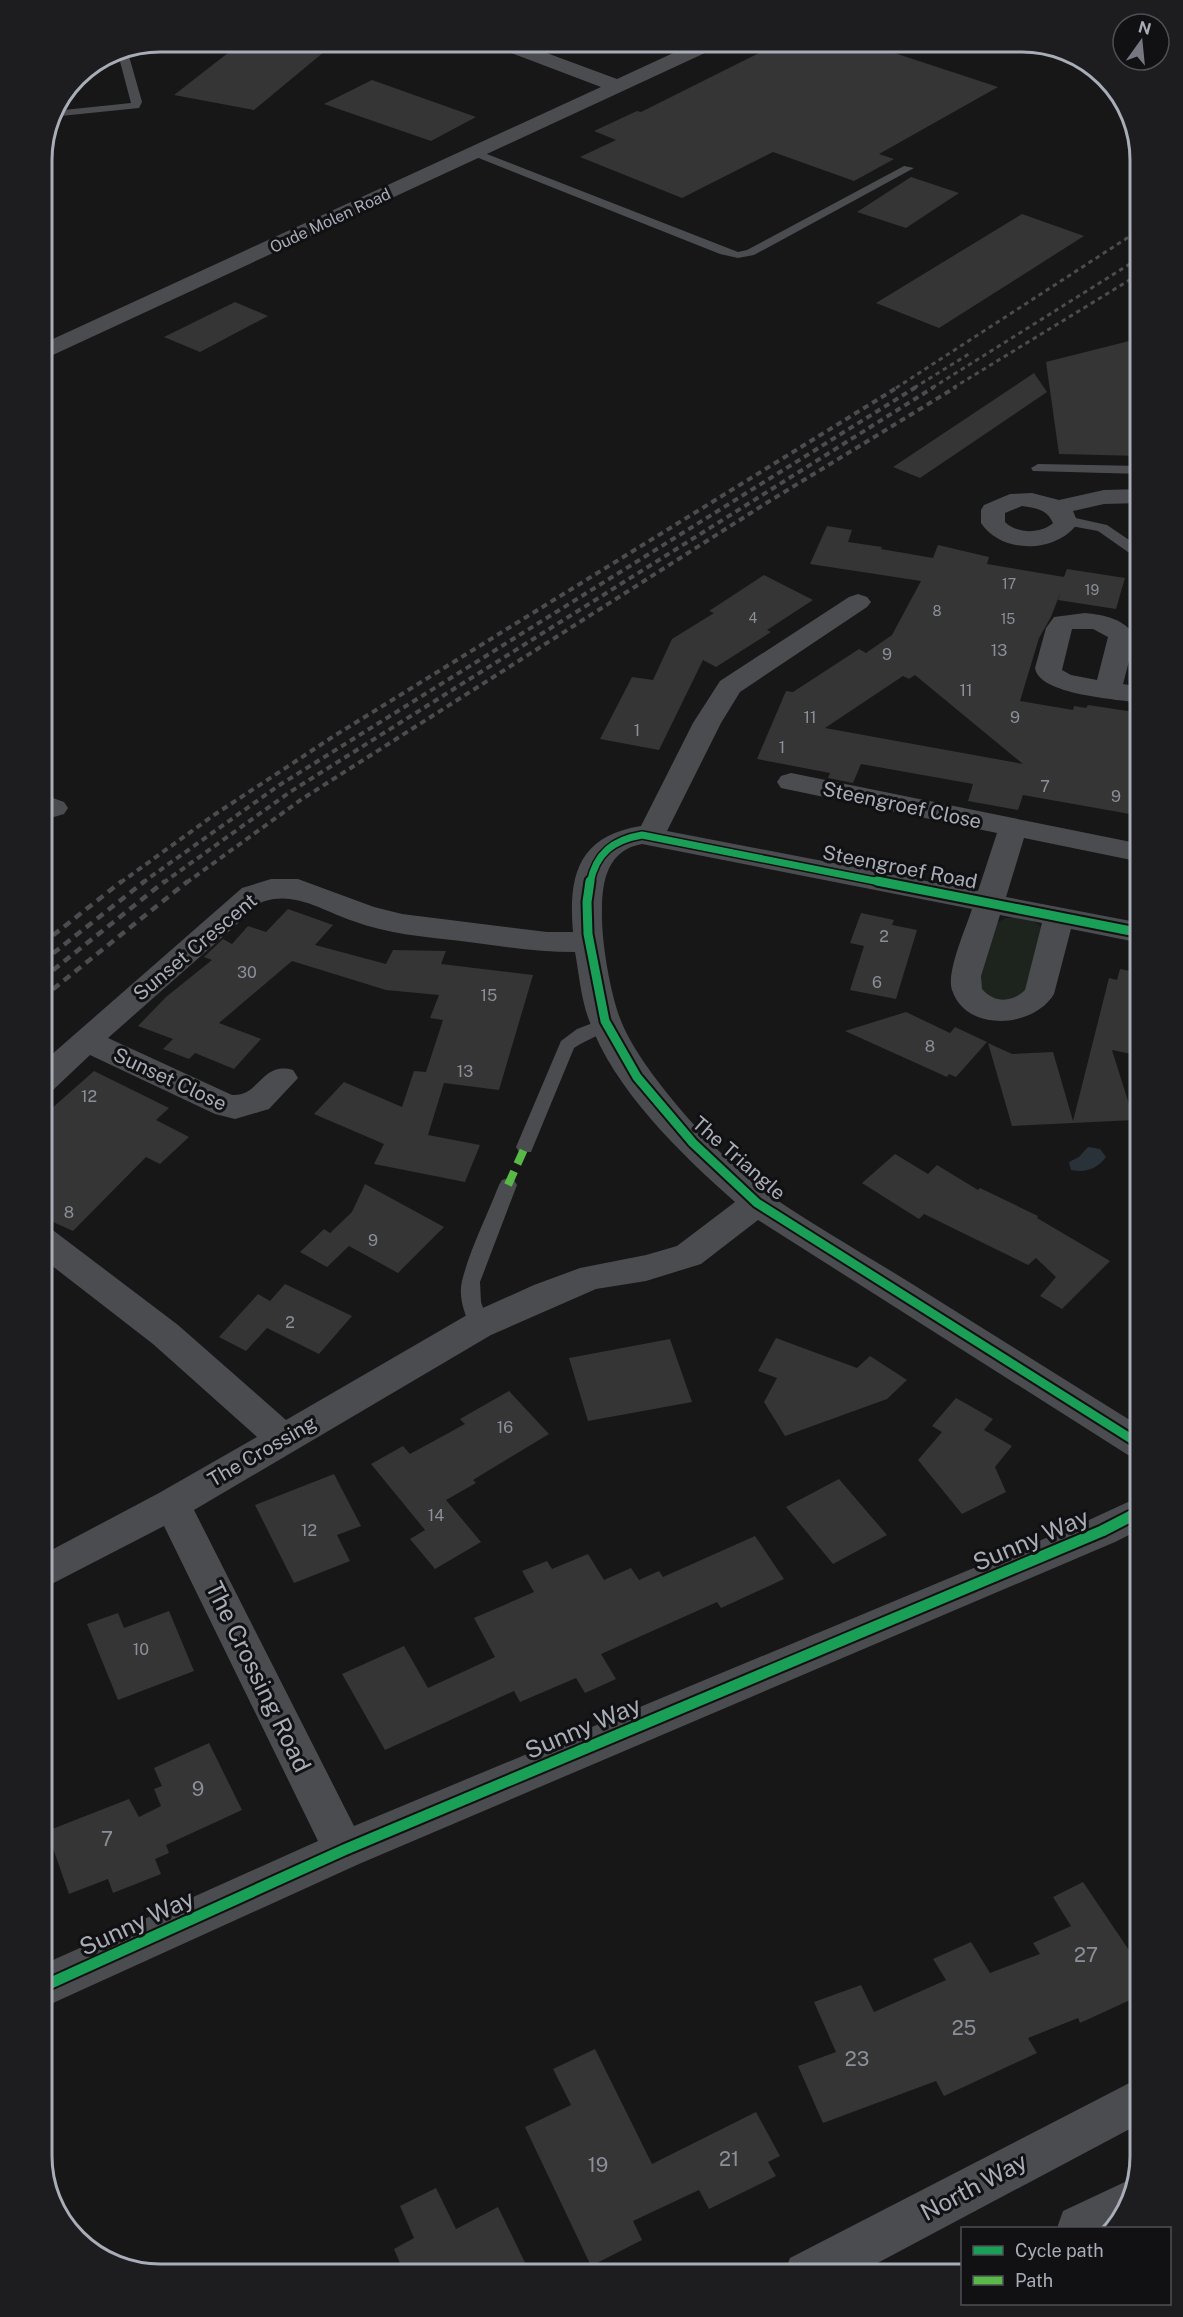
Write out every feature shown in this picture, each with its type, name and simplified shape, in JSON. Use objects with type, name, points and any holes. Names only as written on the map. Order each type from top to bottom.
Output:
[{"type":"street","points":[[529,53],[617,86]]},
{"type":"street","name":"Oude Molen Road","points":[[53,348],[689,53]]},
{"type":"street","points":[[1061,515],[1104,497],[1130,496]]},
{"type":"street","points":[[651,835],[707,723],[730,687],[858,602]]},
{"type":"street","points":[[1108,689],[1130,693]]},
{"type":"street","name":"Steengroef Close","points":[[791,782],[1130,851]]},
{"type":"street","points":[[1013,828],[964,987],[967,995],[973,1001],[1001,1010],[1014,1011],[1033,1003],[1039,994],[1059,916]]},
{"type":"street","name":"Steengroef Road","points":[[651,835],[1130,931]]},
{"type":"street","name":"The Triangle","points":[[651,835],[624,837],[612,843],[592,867],[588,897],[587,942],[606,1024],[639,1080],[673,1125],[757,1203],[1130,1438]]},
{"type":"street","name":"Sunset Crescent","points":[[53,1072],[252,895],[271,888],[298,888],[365,915],[402,924],[547,942],[587,942]]},
{"type":"street","name":"Sunset Close","points":[[86,1040],[226,1106],[237,1109],[249,1107],[259,1101],[282,1078]]},
{"type":"street","name":"The Crossing","points":[[52,1567],[172,1504],[479,1325],[546,1294],[592,1277],[646,1268],[689,1255],[757,1203]]},
{"type":"street","points":[[52,1247],[98,1279],[196,1358],[282,1438]]},
{"type":"street","name":"The Crossing Road","points":[[172,1504],[344,1850]]},
{"type":"street","name":"Sunny Way","points":[[52,1983],[344,1850],[1102,1532],[1130,1517]]},
{"type":"street","name":"North Way","points":[[828,2264],[1130,2105]]},
{"type":"street","points":[[1084,2227],[1116,2210]]},
{"type":"lane","points":[[64,113],[135,106],[137,102],[124,59]]},
{"type":"lane","points":[[475,153],[724,252],[738,255],[750,253],[908,168]]},
{"type":"lane","points":[[1038,468],[1130,470]]},
{"type":"lane","points":[[1061,515],[1111,532],[1130,548]]},
{"type":"lane","points":[[525,1147],[567,1045],[583,1033],[606,1024]]},
{"type":"lane","points":[[479,1325],[471,1302],[471,1282],[508,1185]]},
{"type":"shaded area","points":[[1006,918],[1032,920],[1044,929],[1028,998],[1003,1005],[975,987],[994,924]]},
{"type":"shaded area","points":[[1088,1147],[1100,1149],[1106,1157],[1099,1165],[1091,1169],[1071,1170],[1069,1162],[1079,1157]]},
{"type":"building","points":[[228,53],[323,53],[254,110],[174,95]]},
{"type":"building","points":[[759,53],[894,53],[998,87],[879,154],[894,159],[854,181],[773,152],[682,198],[580,157],[616,140],[594,131],[637,111],[641,112]]},
{"type":"building","points":[[372,80],[476,117],[431,141],[324,104]]},
{"type":"building","points":[[911,177],[959,193],[906,228],[857,212]]},
{"type":"building","points":[[1022,214],[1084,236],[939,328],[876,303]]},
{"type":"building","points":[[235,302],[268,316],[200,352],[164,337]]},
{"type":"building","points":[[1130,341],[1130,456],[1059,454],[1046,362]]},
{"type":"building","points":[[1034,373],[1047,392],[920,478],[893,467]]},
{"type":"building","points":[[827,526],[852,530],[848,542],[882,547],[881,549],[933,558],[938,545],[989,557],[987,564],[1064,577],[1067,569],[1125,578],[1116,609],[1058,600],[1061,591],[1051,617],[1039,638],[1020,701],[1073,710],[1074,706],[1086,708],[1088,705],[1130,711],[1130,814],[1023,795],[1018,810],[968,801],[973,784],[861,764],[853,783],[828,778],[830,773],[757,759],[786,691],[793,692],[859,649],[866,653],[892,635],[921,581],[810,564]],"holes":[[[915,675],[1023,764],[825,728],[903,676],[909,679]]]},
{"type":"building","points":[[764,575],[813,600],[767,630],[771,632],[716,667],[703,660],[659,750],[600,739],[632,677],[653,680],[672,639],[714,613],[709,611]]},
{"type":"building","points":[[288,909],[333,925],[315,945],[386,964],[393,950],[446,951],[441,964],[533,975],[499,1090],[444,1083],[428,1135],[480,1145],[465,1182],[374,1164],[384,1144],[314,1114],[344,1082],[402,1107],[414,1071],[426,1072],[443,1020],[430,1018],[439,995],[386,990],[292,961],[219,1023],[261,1039],[234,1069],[195,1053],[189,1059],[163,1049],[173,1039],[138,1026],[166,997],[212,960],[204,957],[223,939],[232,944],[248,926],[266,932]]},
{"type":"building","points":[[861,913],[894,920],[892,925],[917,930],[896,999],[850,990],[864,946],[850,943]]},
{"type":"building","points":[[1120,969],[1130,971],[1130,1054],[1112,1050],[1130,1107],[1130,1120],[1012,1126],[988,1043],[1012,1054],[1053,1052],[1073,1121],[1109,978],[1117,980]]},
{"type":"building","points":[[906,1012],[950,1033],[955,1027],[987,1042],[956,1077],[949,1074],[947,1077],[845,1031]]},
{"type":"building","points":[[94,1071],[169,1108],[156,1120],[189,1137],[160,1164],[146,1157],[73,1231],[52,1222],[53,1108]]},
{"type":"building","points":[[895,1154],[928,1174],[937,1165],[978,1190],[980,1188],[1038,1216],[1037,1218],[1110,1261],[1062,1309],[1040,1296],[1056,1277],[1036,1258],[1028,1265],[924,1214],[919,1219],[862,1183]]},
{"type":"building","points":[[365,1184],[444,1227],[398,1273],[349,1246],[327,1267],[300,1252],[324,1229],[330,1233],[352,1212]]},
{"type":"building","points":[[285,1284],[352,1316],[319,1354],[267,1328],[246,1351],[219,1337],[258,1294],[270,1301]]},
{"type":"building","points":[[776,1338],[857,1368],[870,1356],[907,1380],[887,1399],[785,1436],[764,1402],[777,1378],[758,1371]]},
{"type":"building","points":[[670,1339],[692,1402],[588,1421],[569,1358]]},
{"type":"building","points":[[509,1391],[549,1434],[473,1480],[476,1483],[446,1500],[481,1542],[435,1569],[410,1539],[425,1530],[371,1464],[403,1446],[410,1454],[465,1424],[460,1419]]},
{"type":"building","points":[[956,1398],[993,1419],[984,1430],[1012,1446],[995,1467],[1006,1492],[962,1514],[918,1460],[942,1432],[932,1426]]},
{"type":"building","points":[[334,1474],[361,1526],[337,1535],[350,1561],[294,1583],[255,1505]]},
{"type":"building","points":[[839,1479],[887,1535],[833,1564],[786,1507]]},
{"type":"building","points":[[755,1536],[784,1579],[721,1608],[717,1602],[601,1654],[616,1679],[585,1693],[576,1678],[520,1702],[514,1691],[385,1750],[342,1674],[404,1646],[428,1688],[495,1657],[474,1618],[534,1592],[522,1571],[547,1561],[552,1569],[588,1554],[604,1580],[631,1568],[639,1580],[659,1571],[663,1577]]},
{"type":"building","points":[[169,1611],[194,1671],[118,1700],[87,1624],[118,1613],[124,1628]]},
{"type":"building","points":[[209,1743],[242,1810],[166,1845],[169,1853],[155,1859],[161,1874],[113,1893],[108,1879],[69,1894],[52,1846],[52,1829],[129,1799],[139,1817],[161,1806],[154,1789],[162,1786],[154,1768]]},
{"type":"building","points":[[1083,1882],[1130,1952],[1130,2000],[1080,2023],[1078,2018],[1028,2038],[1037,2053],[944,2096],[936,2081],[823,2123],[798,2066],[836,2052],[814,2002],[861,1985],[874,2012],[946,1980],[933,1959],[971,1942],[990,1973],[1040,1954],[1033,1943],[1071,1926],[1053,1897]]},
{"type":"building","points":[[595,2049],[652,2164],[756,2112],[780,2156],[768,2162],[776,2176],[709,2209],[699,2190],[633,2221],[642,2240],[595,2264],[590,2264],[525,2127],[571,2105],[553,2069]]},
{"type":"building","points":[[436,2188],[456,2229],[498,2207],[526,2264],[400,2264],[394,2249],[414,2238],[400,2206]]},
{"type":"railway","points":[[896,388],[1130,236]]},
{"type":"railway","points":[[932,388],[1130,264]]},
{"type":"railway","points":[[953,388],[1130,280]]},
{"type":"railway","points":[[914,388],[972,352]]},
{"type":"railway","points":[[120,883],[214,815],[334,736],[898,387]]},
{"type":"railway","points":[[142,883],[278,786],[916,387]]},
{"type":"railway","points":[[163,883],[290,792],[934,387]]},
{"type":"railway","points":[[186,883],[302,799],[768,502],[956,387]]},
{"type":"railway","points":[[53,936],[122,881]]},
{"type":"railway","points":[[53,954],[145,881]]},
{"type":"railway","points":[[53,971],[165,881]]},
{"type":"railway","points":[[53,990],[188,881]]},
{"type":"marked path","points":[[508,1185],[525,1147]]},
{"type":"cycle path","points":[[1130,931],[642,835],[619,841],[603,851],[594,868],[587,902],[591,956],[601,1009],[607,1026],[621,1052],[654,1100],[714,1164],[757,1203],[1130,1438]]},
{"type":"cycle path","points":[[52,1982],[344,1850],[1102,1531],[1130,1517]]}]
